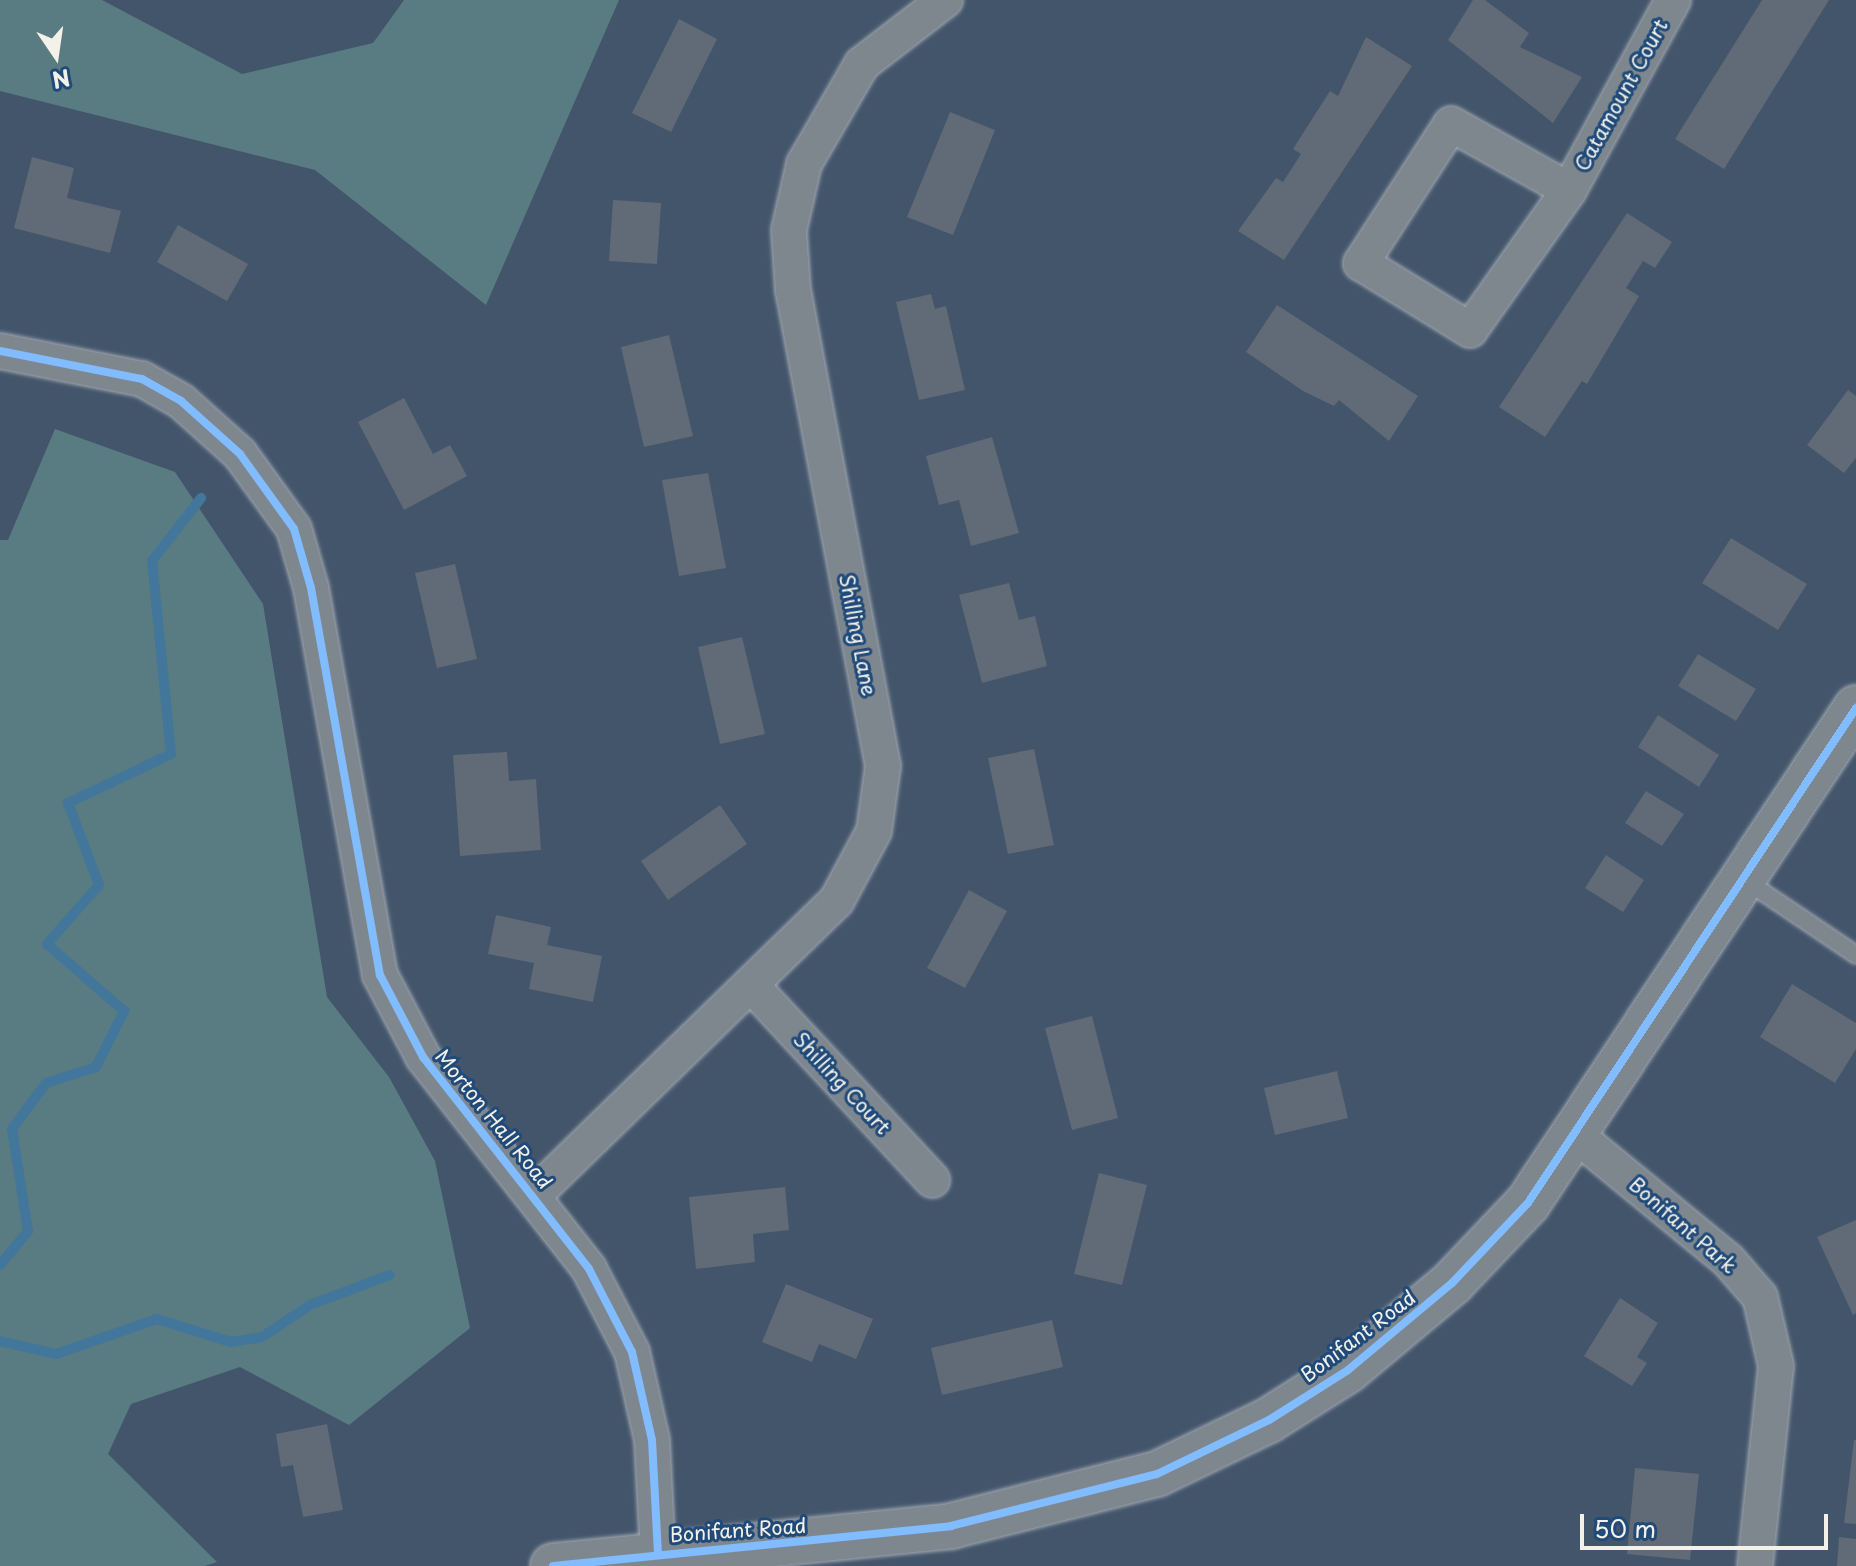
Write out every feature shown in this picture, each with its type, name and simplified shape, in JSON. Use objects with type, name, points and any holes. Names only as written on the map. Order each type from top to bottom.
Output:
[{"type":"main road","name":"Bonifant Road","points":[[553,1566],[658,1553],[951,1526],[1157,1474],[1269,1420],[1348,1370],[1452,1283],[1528,1203],[1577,1136],[1856,708]]},
{"type":"street","name":"Shilling Lane","points":[[535,1194],[752,986],[862,864],[883,766],[793,291],[789,230],[804,164],[862,64],[945,0]]},
{"type":"street","name":"Catamount Court","points":[[1569,190],[1451,124],[1361,263],[1470,330],[1569,190],[1673,0]]},
{"type":"street","name":"Morton Hall Road","points":[[0,351],[142,379],[181,401],[240,454],[294,529],[311,588],[380,975],[423,1057],[535,1194],[589,1269],[632,1352],[652,1440],[658,1553]]},
{"type":"street","name":"Shilling Court","points":[[752,986],[932,1180]]},
{"type":"street","name":"Bonifant Park","points":[[1577,1136],[1728,1260],[1760,1297],[1776,1366],[1755,1566]]},
{"type":"lane","points":[[1745,880],[1856,955]]},
{"type":"green space","points":[[0,0],[102,0],[242,74],[373,43],[404,0],[619,0],[486,305],[315,170],[0,91]]},
{"type":"green space","points":[[55,429],[175,472],[263,604],[327,997],[389,1077],[435,1161],[470,1328],[349,1425],[240,1367],[131,1404],[108,1454],[217,1562],[205,1566],[0,1566],[0,540],[8,540]]},
{"type":"building","points":[[1473,0],[1485,0],[1529,33],[1520,47],[1582,77],[1553,123],[1448,40]]},
{"type":"building","points":[[1762,0],[1829,0],[1724,169],[1675,139]]},
{"type":"building","points":[[679,19],[717,39],[671,132],[632,113]]},
{"type":"building","points":[[1366,37],[1412,66],[1284,260],[1238,231],[1276,178],[1283,182],[1301,154],[1293,149],[1330,91],[1338,96]]},
{"type":"building","points":[[950,112],[995,130],[953,235],[907,217]]},
{"type":"building","points":[[32,157],[74,168],[67,198],[121,211],[110,253],[14,228]]},
{"type":"building","points":[[613,200],[661,203],[657,264],[609,261]]},
{"type":"building","points":[[1627,213],[1672,242],[1655,268],[1643,261],[1626,288],[1639,296],[1587,384],[1582,381],[1545,437],[1499,407]]},
{"type":"building","points":[[178,225],[248,264],[227,301],[157,262]]},
{"type":"building","points":[[931,294],[935,309],[946,306],[965,390],[919,400],[896,302]]},
{"type":"building","points":[[1277,305],[1418,396],[1389,441],[1339,400],[1334,406],[1303,391],[1246,352]]},
{"type":"building","points":[[669,335],[693,436],[644,447],[621,347]]},
{"type":"building","points":[[1848,390],[1856,396],[1856,458],[1844,473],[1807,445]]},
{"type":"building","points":[[404,398],[433,454],[450,445],[467,476],[404,510],[358,422]]},
{"type":"building","points":[[992,437],[1019,533],[971,546],[959,500],[939,505],[926,456]]},
{"type":"building","points":[[708,473],[726,568],[679,576],[662,480]]},
{"type":"building","points":[[1731,538],[1807,584],[1778,630],[1702,583]]},
{"type":"building","points":[[455,564],[477,659],[437,668],[415,573]]},
{"type":"building","points":[[1009,583],[1019,620],[1035,616],[1047,666],[982,683],[959,595]]},
{"type":"building","points":[[742,637],[765,734],[720,744],[698,647]]},
{"type":"building","points":[[1698,654],[1756,689],[1736,721],[1678,686]]},
{"type":"building","points":[[1658,715],[1719,755],[1699,787],[1638,747]]},
{"type":"building","points":[[1034,749],[1054,845],[1008,854],[988,758]]},
{"type":"building","points":[[507,752],[509,781],[536,779],[541,850],[460,856],[453,755]]},
{"type":"building","points":[[1646,791],[1684,814],[1662,846],[1625,823]]},
{"type":"building","points":[[720,805],[747,844],[668,900],[641,861]]},
{"type":"building","points":[[1606,855],[1644,880],[1623,912],[1585,888]]},
{"type":"building","points":[[969,890],[1007,911],[965,988],[927,968]]},
{"type":"building","points":[[496,915],[551,927],[547,945],[602,956],[593,1002],[529,989],[534,963],[488,954]]},
{"type":"building","points":[[1792,984],[1856,1023],[1856,1049],[1835,1083],[1760,1037]]},
{"type":"building","points":[[1092,1016],[1118,1118],[1072,1130],[1045,1028]]},
{"type":"building","points":[[1337,1071],[1348,1118],[1275,1135],[1264,1088]]},
{"type":"building","points":[[1099,1173],[1147,1185],[1122,1285],[1074,1274]]},
{"type":"building","points":[[785,1187],[789,1230],[753,1234],[755,1262],[696,1269],[689,1197]]},
{"type":"building","points":[[1856,1220],[1856,1313],[1853,1315],[1817,1237]]},
{"type":"building","points":[[786,1284],[873,1319],[856,1359],[819,1344],[812,1362],[762,1342]]},
{"type":"building","points":[[1620,1298],[1658,1323],[1637,1357],[1647,1363],[1632,1386],[1584,1356]]},
{"type":"building","points":[[1052,1320],[1063,1367],[942,1395],[931,1348]]},
{"type":"building","points":[[327,1424],[343,1510],[303,1517],[293,1465],[281,1467],[276,1434]]},
{"type":"building","points":[[1856,1440],[1856,1524],[1844,1523]]},
{"type":"building","points":[[1635,1468],[1699,1474],[1690,1560],[1627,1554]]},
{"type":"building","points":[[1839,1537],[1856,1539],[1856,1566],[1837,1566]]},
{"type":"waterway","points":[[0,1265],[28,1231],[12,1129],[46,1083],[96,1067],[124,1011],[47,944],[99,885],[68,803],[171,754],[152,561],[201,498]]},
{"type":"waterway","points":[[0,1341],[56,1354],[157,1319],[231,1342],[262,1337],[310,1305],[390,1275]]},
{"type":"cycle path","points":[[0,351],[142,379],[181,401],[240,454],[294,529],[311,588],[380,975],[423,1057],[589,1269],[632,1352],[652,1440],[658,1553]]},
{"type":"cycle path","points":[[553,1566],[951,1526],[1157,1474],[1269,1420],[1348,1370],[1452,1283],[1528,1203],[1856,708]]}]
